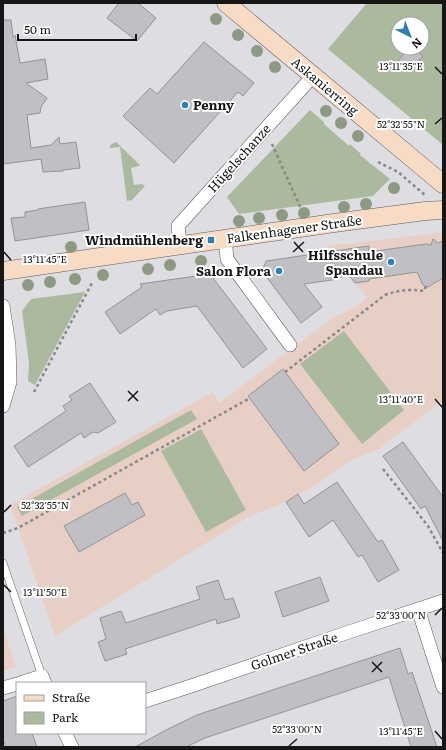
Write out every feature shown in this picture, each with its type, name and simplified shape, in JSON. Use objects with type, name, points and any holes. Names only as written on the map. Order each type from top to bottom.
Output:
[{"type":"street","name":"Askanierring","points":[[226,3],[443,184]]},
{"type":"street","name":"Hügelschanze","points":[[180,244],[178,226],[313,76]]},
{"type":"street","name":"Falkenhagener Straße","points":[[3,271],[180,244],[425,211],[437,204]]},
{"type":"street","points":[[225,238],[227,260],[290,345]]},
{"type":"street","points":[[3,306],[9,345],[10,382],[3,406]]},
{"type":"street","name":"Golmer Straße","points":[[146,701],[443,601]]},
{"type":"street","points":[[418,609],[443,687]]},
{"type":"street","points":[[27,682],[44,680]]},
{"type":"street","points":[[3,688],[16,684]]},
{"type":"street","points":[[66,734],[72,747]]},
{"type":"lane","points":[[3,563],[44,680]]},
{"type":"path","points":[[272,144],[300,209]]},
{"type":"path","points":[[378,162],[398,172],[437,204]]},
{"type":"path","points":[[34,392],[92,283]]},
{"type":"path","points":[[285,372],[385,295],[398,290],[424,291],[426,286]]},
{"type":"path","points":[[3,533],[18,528],[250,398]]},
{"type":"path","points":[[383,469],[428,526],[443,553]]},
{"type":"shaded area","points":[[440,233],[443,236],[443,400],[377,450],[353,459],[311,488],[286,502],[250,516],[55,636],[10,505],[213,392],[219,403],[334,317],[353,308],[367,298],[327,246]]},
{"type":"shaded area","points":[[3,629],[16,667],[3,671]]},
{"type":"green space","points":[[367,3],[443,3],[443,145],[328,49]]},
{"type":"green space","points":[[310,110],[349,146],[350,144],[361,154],[360,155],[390,179],[373,196],[239,214],[227,197]]},
{"type":"green space","points":[[116,142],[140,165],[131,168],[134,185],[142,184],[145,186],[132,200],[127,201],[120,147],[110,148],[110,145]]},
{"type":"green space","points":[[85,292],[35,385],[28,381],[29,363],[22,311],[31,299]]},
{"type":"green space","points":[[344,331],[404,410],[362,444],[300,364]]},
{"type":"green space","points":[[191,410],[197,419],[22,516],[17,507]]},
{"type":"green space","points":[[201,429],[246,510],[206,532],[161,451]]},
{"type":"building","points":[[119,3],[138,3],[156,18],[137,41],[107,18]]},
{"type":"building","points":[[3,20],[11,20],[13,37],[15,35],[20,63],[45,59],[48,79],[26,83],[47,98],[41,107],[40,113],[27,115],[31,148],[51,145],[59,137],[60,144],[76,142],[80,168],[43,172],[41,159],[3,164]]},
{"type":"building","points":[[204,42],[254,83],[243,96],[238,92],[174,163],[123,116],[150,88],[157,94]]},
{"type":"building","points":[[402,56],[423,56],[410,71],[398,61]]},
{"type":"building","points":[[85,202],[89,230],[15,241],[11,218],[25,217],[25,212],[38,209]]},
{"type":"building","points":[[433,239],[438,243],[443,241],[443,278],[428,287],[423,285],[417,272],[369,279],[369,281],[355,283],[347,273],[338,279],[304,284],[322,307],[301,323],[262,271],[266,261],[369,246],[369,252],[426,244],[431,245]]},
{"type":"building","points":[[210,274],[267,349],[243,368],[197,306],[167,311],[160,315],[156,309],[120,334],[105,312],[142,287],[140,284]]},
{"type":"building","points":[[283,369],[339,444],[304,471],[248,396]]},
{"type":"building","points":[[90,383],[116,422],[98,433],[93,432],[84,438],[81,433],[28,467],[14,446],[66,411],[63,406],[72,400],[69,396]]},
{"type":"building","points":[[403,442],[443,497],[443,541],[425,506],[421,509],[383,456]]},
{"type":"building","points":[[337,482],[378,542],[382,540],[399,570],[378,582],[362,555],[358,557],[333,520],[309,537],[286,502],[298,494],[304,504]]},
{"type":"building","points":[[125,493],[132,505],[138,502],[145,515],[79,552],[64,526]]},
{"type":"building","points":[[320,577],[329,601],[283,617],[275,592]]},
{"type":"building","points":[[218,580],[225,600],[233,598],[240,617],[217,624],[216,619],[125,649],[127,654],[105,661],[98,642],[106,639],[100,618],[121,611],[126,623],[200,599],[196,587]]},
{"type":"building","points":[[400,648],[408,674],[412,672],[437,747],[411,747],[389,677],[205,738],[186,747],[135,747],[197,715]]},
{"type":"building","points":[[16,696],[16,734],[32,734],[37,747],[6,747],[3,739],[3,701]]},
{"type":"place","name":"Penny","points":[[185,105]]},
{"type":"place","name":"Windmühlenberg","points":[[211,240]]},
{"type":"place","name":"Hilfsschule Spandau","points":[[391,262]]},
{"type":"place","name":"Salon Flora","points":[[279,271]]}]
